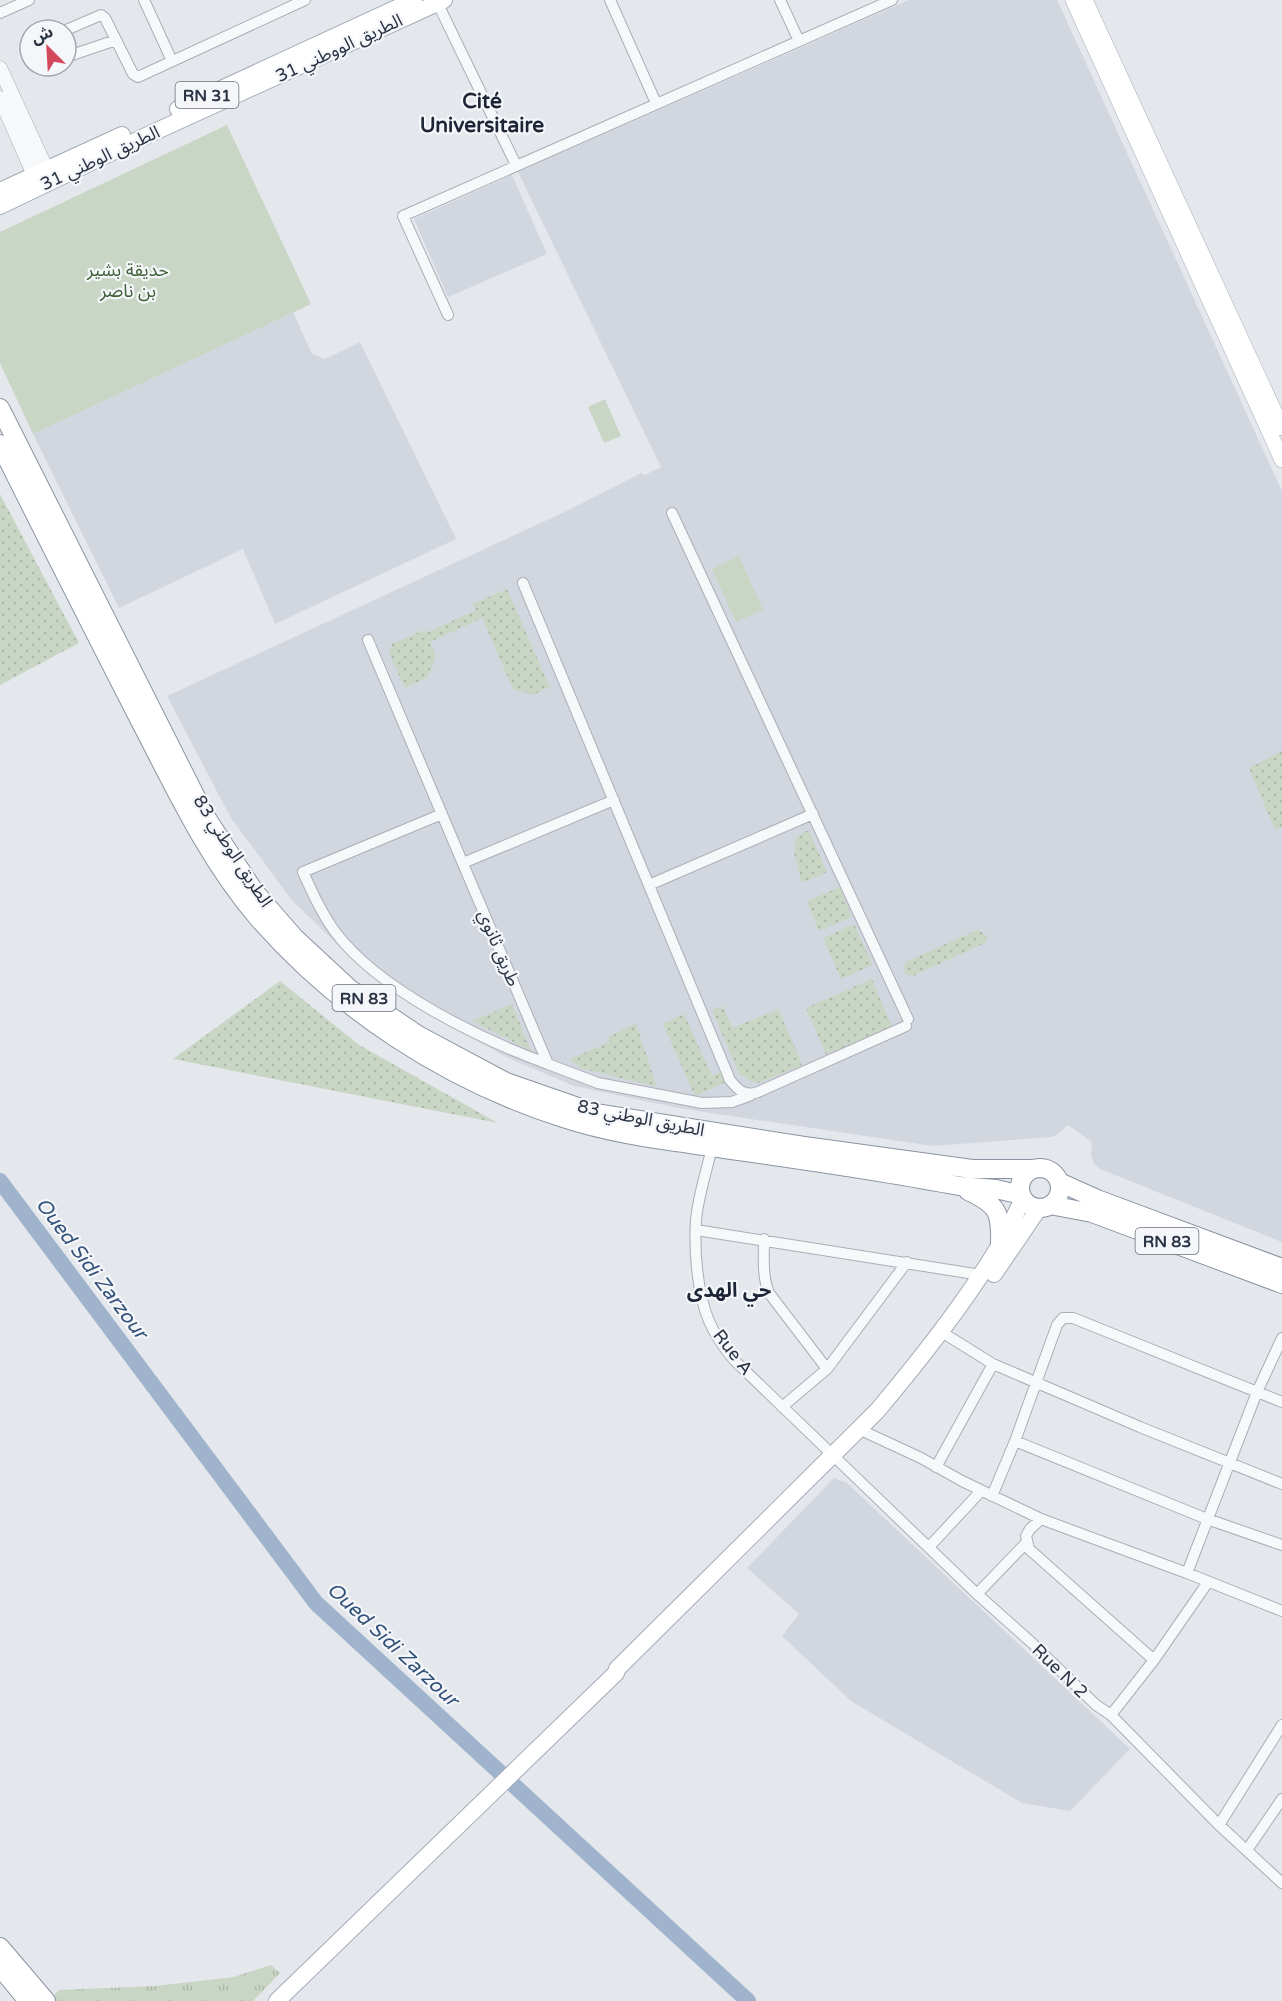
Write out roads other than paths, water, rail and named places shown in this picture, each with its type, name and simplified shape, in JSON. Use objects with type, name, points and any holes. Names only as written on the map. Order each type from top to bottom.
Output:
[{"type":"highway","name":"الطريق الوطني 83","points":[[0,408],[206,817],[254,891],[294,937],[350,988],[418,1035],[506,1082],[595,1113],[804,1146],[972,1169],[1030,1169]]},
{"type":"highway","name":"الطريق الوطني 83","points":[[0,444],[176,790],[225,875],[256,916],[310,972],[374,1023],[416,1050],[486,1087],[526,1105],[574,1121],[615,1132],[959,1186],[996,1189],[1022,1197]]},
{"type":"highway","points":[[1041,1167],[1055,1173],[1059,1182],[1058,1196],[1045,1206],[1030,1205],[1022,1197],[1019,1189],[1022,1178],[1030,1169],[1041,1167]]},
{"type":"highway","name":"RN 83","points":[[1059,1182],[1097,1199],[1282,1268]]},
{"type":"highway","points":[[959,1186],[989,1200],[995,1208],[1001,1221],[1000,1244]]},
{"type":"highway","name":"RN 83","points":[[1045,1206],[1092,1213],[1282,1284]]},
{"type":"highway","points":[[0,1947],[46,2001]]},
{"type":"highway","points":[[0,1967],[28,2001]]},
{"type":"main road","name":"RN 31","points":[[0,191],[43,178],[414,0]]},
{"type":"main road","points":[[1073,0],[1282,460]]},
{"type":"main road","points":[[1085,0],[1282,429]]},
{"type":"main road","name":"الطريق الووطني 31","points":[[234,96],[440,1]]},
{"type":"main road","name":"الطريق الوطني 31","points":[[0,206],[43,178],[234,96]]},
{"type":"main road","points":[[277,2001],[616,1673],[621,1672],[835,1458],[908,1374],[981,1275],[1000,1244],[1022,1197]]},
{"type":"main road","points":[[835,1458],[865,1432],[904,1392],[1045,1206]]},
{"type":"street","points":[[0,14],[29,0]]},
{"type":"street","points":[[144,0],[172,61]]},
{"type":"street","points":[[78,25],[101,15],[105,18],[135,77],[305,0]]},
{"type":"street","points":[[610,0],[656,104]]},
{"type":"street","points":[[780,0],[799,41]]},
{"type":"street","points":[[448,315],[403,216],[892,0]]},
{"type":"street","points":[[440,1],[516,165]]},
{"type":"street","points":[[78,53],[116,40]]},
{"type":"street","points":[[0,68],[43,178]]},
{"type":"street","points":[[0,98],[43,178]]},
{"type":"street","points":[[442,814],[303,873],[322,912],[338,935],[369,967],[426,1006],[483,1037],[598,1083],[702,1103],[732,1102],[907,1022],[813,814],[672,513]]},
{"type":"street","points":[[523,583],[730,1080],[739,1091],[751,1095]]},
{"type":"street","name":"طريق ثانوي","points":[[368,640],[548,1064]]},
{"type":"street","points":[[463,863],[614,800]]},
{"type":"street","points":[[649,885],[813,814]]},
{"type":"street","name":"Rue A","points":[[712,1147],[696,1217],[700,1285],[708,1320],[734,1360],[835,1458]]},
{"type":"street","points":[[696,1230],[981,1275]]},
{"type":"street","points":[[764,1239],[765,1284],[769,1293],[827,1369]]},
{"type":"street","points":[[782,1407],[827,1369],[907,1262]]},
{"type":"street","points":[[929,1547],[987,1493],[1015,1441],[1059,1322],[1063,1318],[1070,1317],[1282,1402]]},
{"type":"street","points":[[948,1336],[993,1364],[1282,1484]]},
{"type":"street","points":[[1186,1573],[1257,1392],[1282,1338]]},
{"type":"street","points":[[936,1467],[993,1364]]},
{"type":"street","points":[[865,1432],[1041,1519],[1282,1611]]},
{"type":"street","points":[[1015,1441],[1207,1519],[1282,1545]]},
{"type":"street","name":"Rue N 2","points":[[835,1458],[1096,1705],[1111,1715],[1219,1825],[1282,1883]]},
{"type":"street","points":[[977,1594],[1026,1544],[1028,1533],[1041,1519]]},
{"type":"street","points":[[1026,1544],[1154,1660]]},
{"type":"street","points":[[1111,1715],[1154,1660],[1208,1582]]},
{"type":"street","points":[[1219,1825],[1282,1725]]},
{"type":"street","points":[[1247,1850],[1282,1799]]},
{"type":"waterway","name":"Oued Sidi Zarzour","points":[[0,1181],[316,1603],[748,2001]]},
{"type":"district","name":"Cité Universitaire","points":[[482,113]]},
{"type":"district","name":"حي الهدى","points":[[729,1290]]},
{"type":"park label","name":"حديقة بشير بن ناصر","points":[[128,280]]}]
